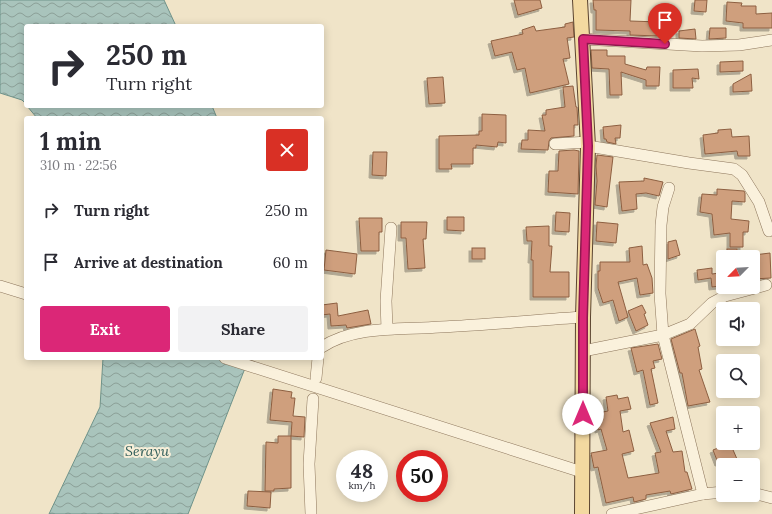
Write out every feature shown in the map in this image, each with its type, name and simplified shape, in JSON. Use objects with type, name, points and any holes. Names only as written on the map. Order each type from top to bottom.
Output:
[{"type":"main road","points":[[580,0],[588,144],[583,318],[582,514]]},
{"type":"street","points":[[583,39],[702,46],[772,40]]},
{"type":"street","points":[[555,144],[588,144],[689,163],[734,169],[742,175],[759,202],[769,231]]},
{"type":"street","points":[[669,188],[663,207],[660,225],[660,294],[662,335],[703,494]]},
{"type":"street","points":[[387,328],[386,301],[391,228]]},
{"type":"street","points":[[583,351],[662,335],[690,324],[712,303],[725,296],[766,285]]},
{"type":"street","points":[[0,286],[24,293]]},
{"type":"street","points":[[324,346],[344,337],[387,328],[440,327],[583,318]]},
{"type":"street","points":[[232,360],[582,472]]},
{"type":"street","points":[[316,378],[318,360]]},
{"type":"street","points":[[311,514],[309,464],[313,399]]},
{"type":"street","points":[[612,514],[703,494],[716,493]]},
{"type":"street","points":[[760,495],[772,498]]},
{"type":"water","points":[[0,0],[164,0],[175,24],[24,24],[24,102],[0,93]]},
{"type":"water","points":[[29,108],[213,108],[216,116],[35,116]]},
{"type":"water","name":"Serayu","points":[[103,360],[248,360],[188,514],[49,514],[100,407]]},
{"type":"building","points":[[514,0],[540,0],[542,8],[518,15]]},
{"type":"building","points":[[593,0],[631,0],[630,21],[660,22],[659,36],[630,35],[630,31],[596,30],[596,10],[594,10]]},
{"type":"building","points":[[695,0],[707,0],[706,12],[694,11]]},
{"type":"building","points":[[727,2],[742,3],[741,6],[756,6],[756,14],[772,13],[772,28],[743,28],[743,23],[726,21]]},
{"type":"building","points":[[573,22],[574,37],[567,38],[570,58],[563,59],[569,84],[530,93],[525,68],[517,70],[512,52],[495,56],[491,41],[523,34],[522,30],[534,26],[536,31],[565,27],[565,24]]},
{"type":"building","points":[[710,28],[726,28],[726,38],[709,39]]},
{"type":"building","points":[[695,29],[696,39],[679,38],[679,31]]},
{"type":"building","points":[[591,50],[607,50],[607,56],[625,56],[625,64],[646,70],[647,67],[660,67],[659,86],[646,86],[646,80],[621,72],[622,95],[610,95],[609,69],[592,68]]},
{"type":"building","points":[[743,61],[743,71],[720,72],[720,62]]},
{"type":"building","points":[[698,69],[699,79],[692,78],[693,88],[673,88],[673,70]]},
{"type":"building","points":[[751,74],[752,91],[733,92],[733,84]]},
{"type":"building","points":[[443,77],[445,103],[429,104],[427,78]]},
{"type":"building","points":[[573,86],[577,107],[578,125],[574,125],[574,136],[551,138],[549,141],[548,150],[521,149],[522,140],[528,140],[528,130],[545,131],[542,115],[546,115],[546,110],[565,107],[563,87]]},
{"type":"building","points":[[482,114],[506,115],[506,143],[498,142],[497,147],[476,145],[476,148],[473,148],[473,164],[451,164],[452,169],[439,169],[439,136],[479,135],[479,131],[482,131]]},
{"type":"building","points":[[621,125],[620,138],[615,138],[616,144],[607,142],[606,139],[604,139],[603,127]]},
{"type":"building","points":[[731,129],[732,137],[749,136],[750,156],[738,156],[737,151],[705,154],[703,135],[718,133],[718,130]]},
{"type":"building","points":[[559,151],[579,151],[578,194],[548,192],[549,171],[558,171]]},
{"type":"building","points":[[373,152],[387,152],[386,176],[372,175]]},
{"type":"building","points":[[597,155],[613,157],[607,207],[595,205]]},
{"type":"building","points":[[644,178],[663,182],[659,196],[646,193],[636,194],[637,209],[622,211],[619,182],[644,181]]},
{"type":"building","points":[[717,189],[744,191],[745,193],[745,202],[732,201],[731,219],[749,221],[748,232],[743,232],[743,247],[730,247],[730,233],[714,235],[712,214],[700,212],[702,194],[717,195]]},
{"type":"building","points":[[556,212],[570,213],[569,232],[555,231]]},
{"type":"building","points":[[447,217],[464,217],[464,231],[447,230]]},
{"type":"building","points":[[359,218],[382,218],[382,232],[379,232],[379,251],[361,251]]},
{"type":"building","points":[[401,222],[427,222],[426,239],[423,239],[425,268],[408,269],[406,238],[401,238]]},
{"type":"building","points":[[597,222],[618,224],[616,243],[596,241]]},
{"type":"building","points":[[549,226],[549,246],[552,246],[550,272],[569,272],[569,297],[533,297],[533,260],[531,260],[532,241],[527,241],[526,227]]},
{"type":"building","points":[[676,240],[680,255],[668,259],[668,242]]},
{"type":"building","points":[[642,246],[643,265],[647,264],[652,278],[653,293],[640,295],[637,278],[618,282],[628,317],[619,321],[613,300],[603,303],[598,288],[598,271],[600,271],[600,262],[630,262],[629,248]]},
{"type":"building","points":[[472,248],[485,248],[485,259],[472,259]]},
{"type":"building","points":[[326,250],[357,254],[355,274],[324,270]]},
{"type":"building","points":[[770,253],[771,278],[760,279],[760,254]]},
{"type":"building","points":[[712,268],[712,274],[716,273],[716,286],[712,287],[711,278],[698,280],[697,270]]},
{"type":"building","points":[[337,303],[338,316],[368,310],[371,324],[347,328],[346,325],[331,326],[330,314],[324,315],[324,305]]},
{"type":"building","points":[[642,305],[646,313],[644,314],[648,325],[636,331],[628,311]]},
{"type":"building","points":[[695,329],[700,346],[698,347],[702,369],[699,370],[710,402],[688,406],[682,373],[680,373],[671,339]]},
{"type":"building","points":[[658,344],[662,359],[653,361],[655,368],[651,369],[658,403],[650,405],[643,370],[637,372],[631,348]]},
{"type":"building","points":[[273,389],[292,392],[291,398],[295,398],[293,416],[305,417],[304,437],[291,436],[292,422],[270,420]]},
{"type":"building","points":[[617,395],[618,399],[628,397],[631,409],[620,411],[623,432],[629,430],[634,451],[622,454],[628,478],[659,473],[655,453],[661,452],[650,423],[673,417],[675,429],[666,431],[673,452],[682,451],[685,472],[687,472],[692,489],[671,494],[670,491],[646,495],[646,499],[634,502],[633,497],[606,503],[598,467],[594,468],[591,453],[607,450],[601,429],[598,430],[597,413],[608,411],[606,397]]},
{"type":"building","points":[[278,436],[291,436],[291,488],[265,491],[266,442],[278,443]]},
{"type":"building","points":[[716,449],[716,450],[733,450],[737,458],[716,458],[713,450]]},
{"type":"building","points":[[248,491],[271,492],[270,508],[247,506]]},
{"type":"route","points":[[583,414],[583,318],[588,146],[583,39],[665,44]]}]
